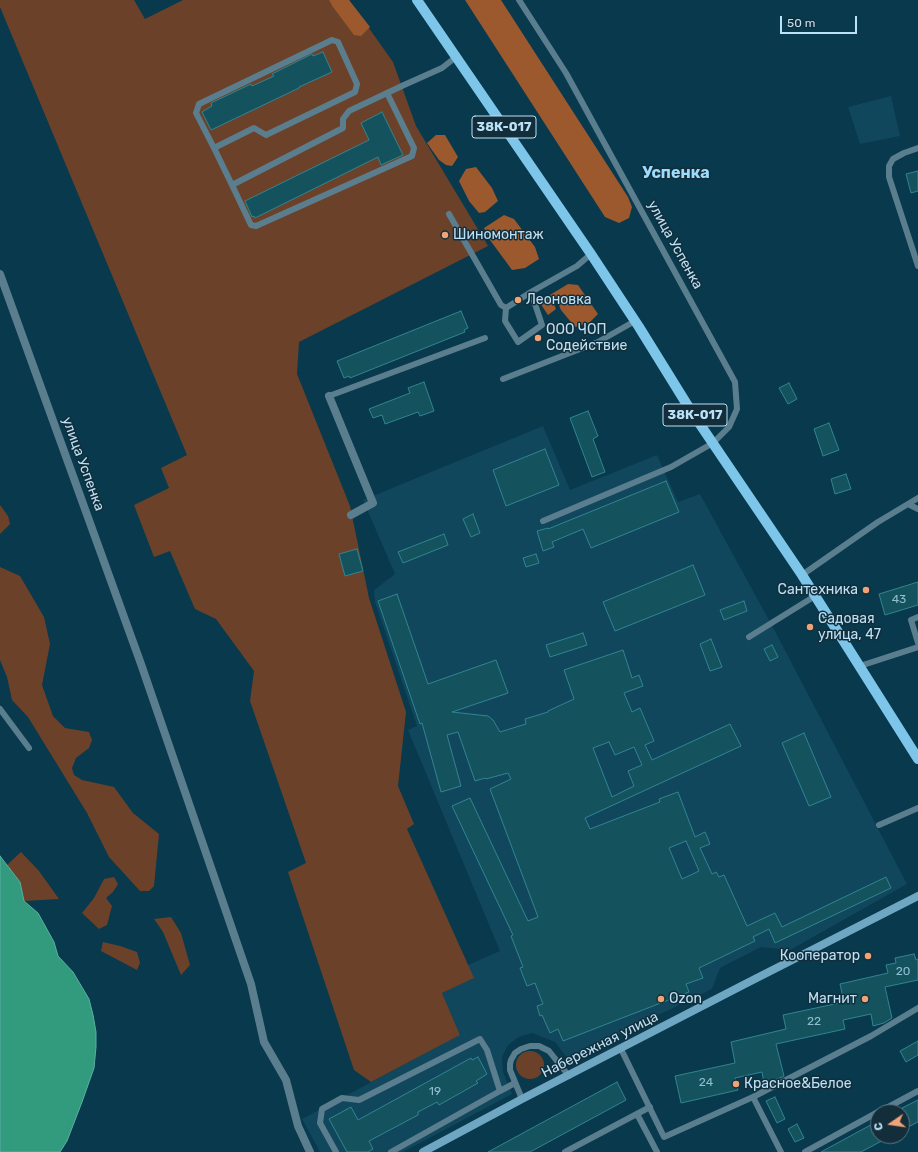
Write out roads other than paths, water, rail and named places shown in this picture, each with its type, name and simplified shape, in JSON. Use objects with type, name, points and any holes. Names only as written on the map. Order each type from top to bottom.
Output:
[{"type":"main road","name":"38К-017","points":[[417,0],[635,321],[713,442],[802,575],[918,760]]},
{"type":"main road","name":"Набережная улица","points":[[423,1152],[522,1099],[918,896]]},
{"type":"street","name":"улица Успенка","points":[[0,274],[141,664],[251,984],[264,1042],[286,1080],[298,1126],[310,1152]]},
{"type":"street","points":[[329,396],[373,503],[351,514]]},
{"type":"lane","name":"улица Успенка","points":[[519,0],[566,73],[735,382],[737,409],[729,427],[713,442],[671,467],[543,521]]},
{"type":"lane","points":[[214,148],[254,128],[266,135],[355,92],[357,84],[338,42],[332,40],[199,104],[196,113],[251,225],[256,226],[412,156],[414,148],[387,93]]},
{"type":"lane","points":[[232,185],[343,128],[342,119],[349,111],[442,68],[456,57]]},
{"type":"lane","points":[[918,148],[904,152],[893,159],[889,166],[889,177],[918,266]]},
{"type":"lane","points":[[449,214],[502,305],[506,308]]},
{"type":"lane","points":[[506,308],[577,266],[590,254]]},
{"type":"lane","points":[[506,308],[505,321],[518,342],[542,325],[531,292]]},
{"type":"lane","points":[[503,379],[598,342],[635,321]]},
{"type":"lane","points":[[329,396],[485,338]]},
{"type":"lane","points":[[802,575],[878,522],[918,498]]},
{"type":"lane","points":[[908,504],[918,510]]},
{"type":"lane","points":[[750,637],[815,596]]},
{"type":"lane","points":[[918,617],[910,620],[918,643]]},
{"type":"lane","points":[[860,666],[918,647]]},
{"type":"lane","points":[[0,710],[30,748]]},
{"type":"lane","points":[[879,825],[918,808]]},
{"type":"lane","points":[[621,1049],[664,1137],[753,1097],[871,1036],[918,1008]]},
{"type":"lane","points":[[336,1152],[320,1123],[322,1109],[342,1098],[359,1100],[480,1039],[487,1050],[500,1091]]},
{"type":"lane","points":[[522,1099],[510,1070],[511,1060],[515,1053],[522,1049],[530,1046],[539,1046],[549,1051],[569,1076]]},
{"type":"lane","points":[[391,1152],[515,1082]]},
{"type":"lane","points":[[893,1104],[918,1091]]},
{"type":"lane","points":[[753,1097],[781,1152]]},
{"type":"lane","points":[[566,1152],[650,1107]]},
{"type":"lane","points":[[637,1114],[656,1152]]},
{"type":"lane","points":[[806,1152],[870,1116]]},
{"type":"place","name":"Шиномонтаж","points":[[445,235]]},
{"type":"place","name":"Леоновка","points":[[518,300]]},
{"type":"place","name":"ООО ЧОП Содействие","points":[[538,338]]},
{"type":"place","name":"Сантехника","points":[[866,590]]},
{"type":"place","name":"Садовая улица, 47","points":[[810,627]]},
{"type":"place","name":"Кооператор","points":[[868,956]]},
{"type":"place","name":"Ozon","points":[[661,999]]},
{"type":"place","name":"Магнит","points":[[865,999]]},
{"type":"place","name":"Красное&Белое","points":[[736,1084]]},
{"type":"district","name":"Успенка","points":[[676,173]]}]
